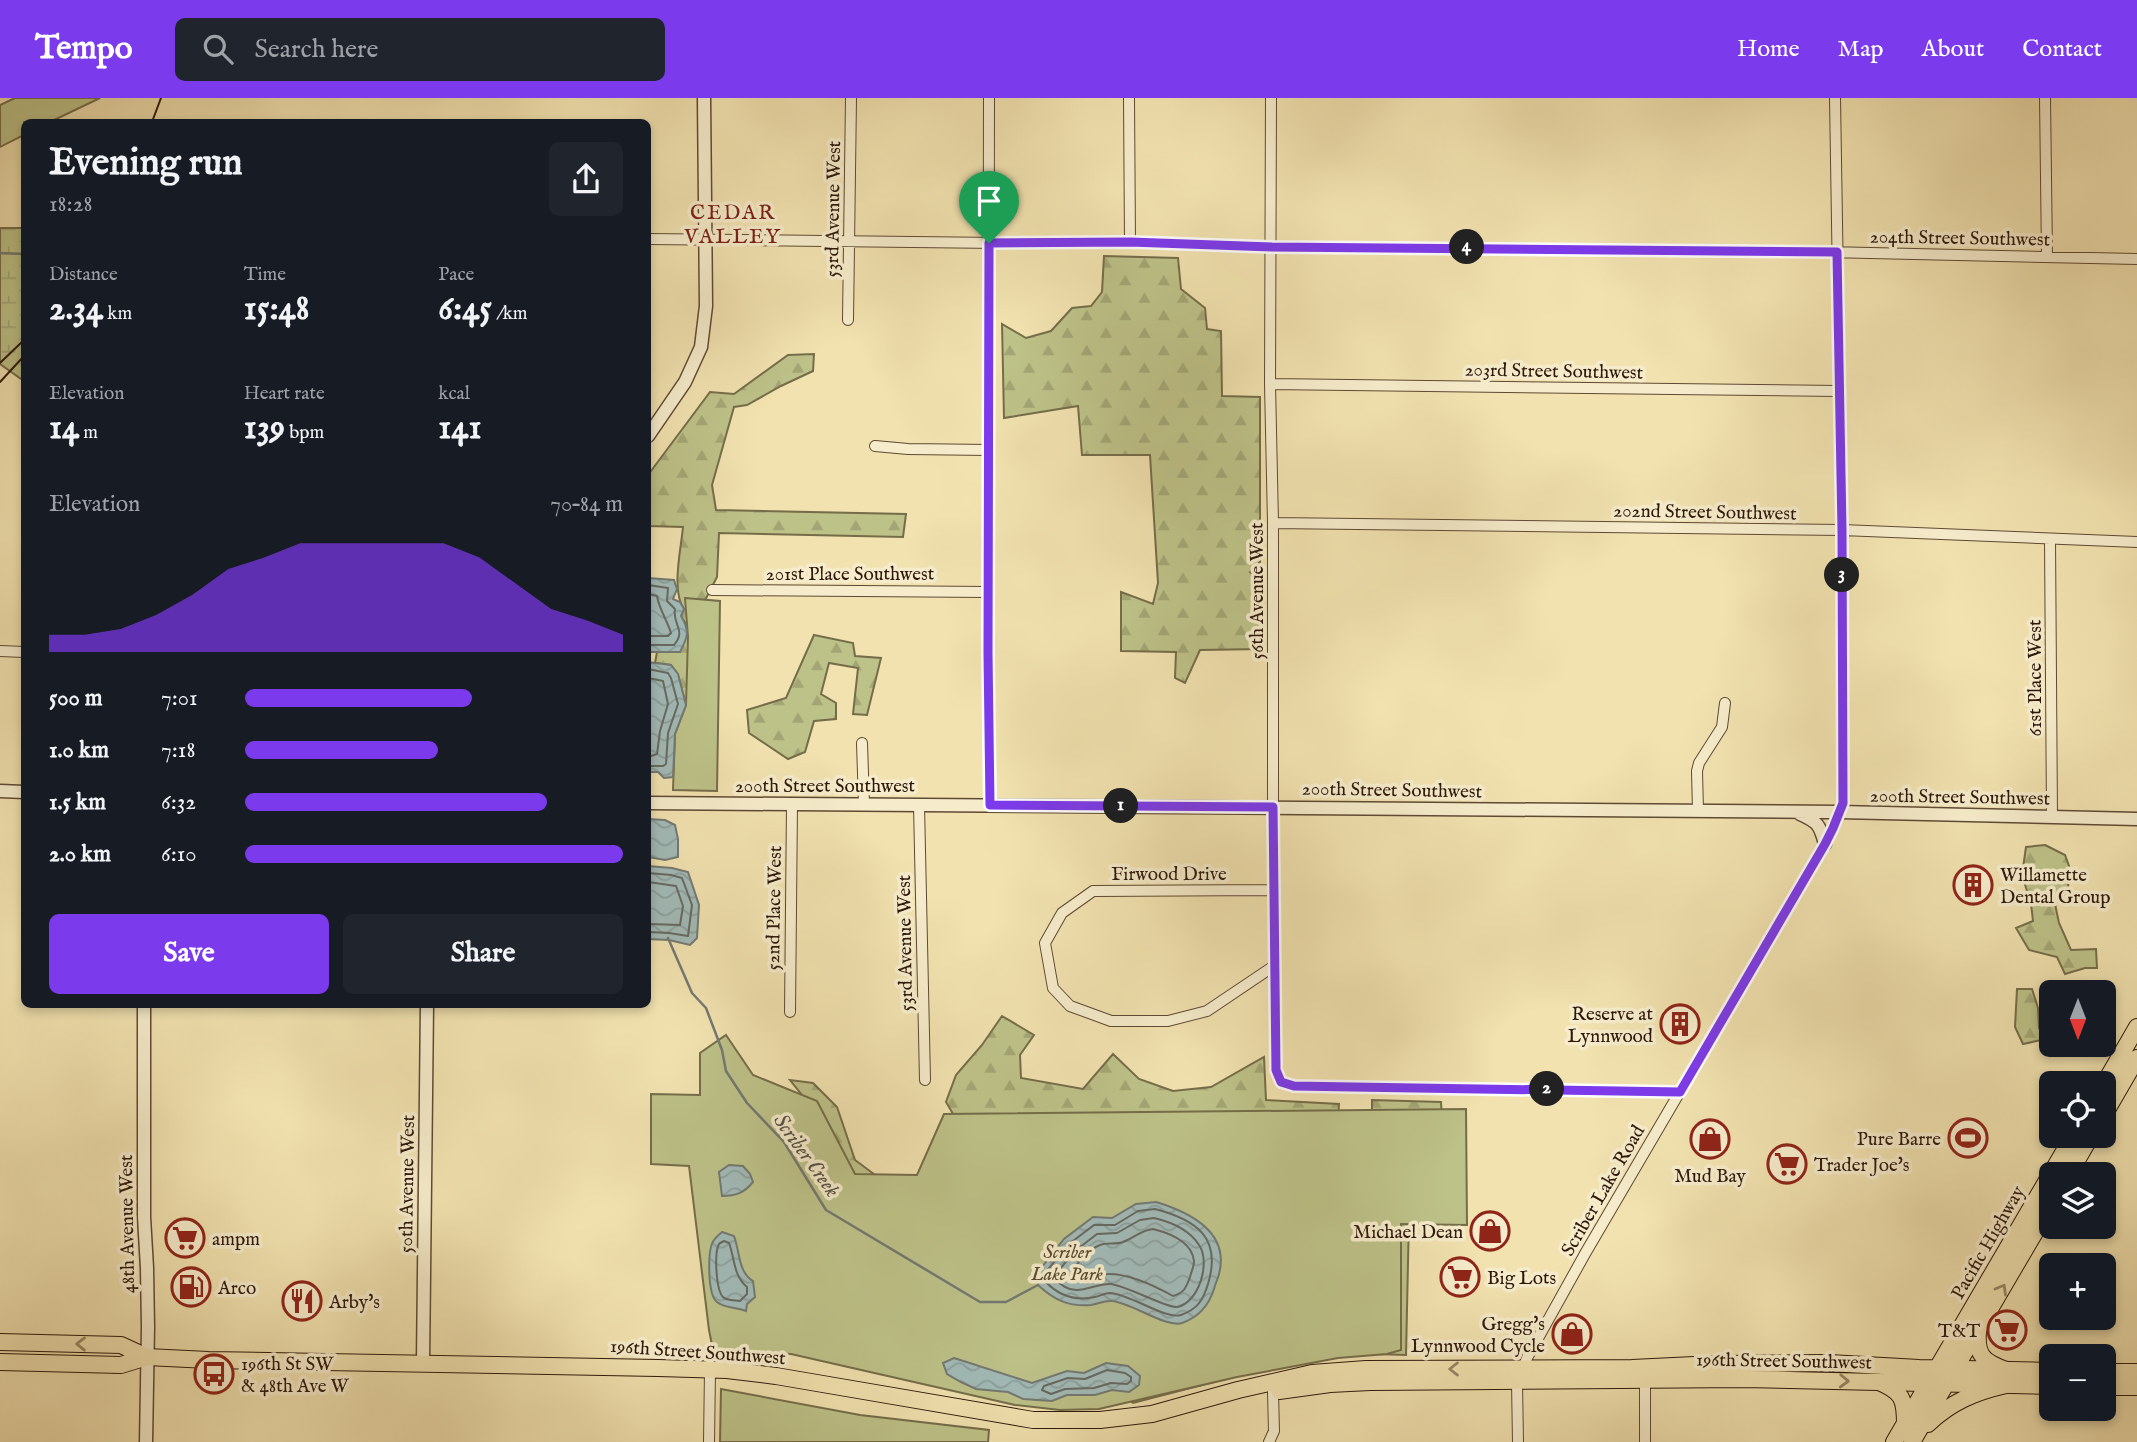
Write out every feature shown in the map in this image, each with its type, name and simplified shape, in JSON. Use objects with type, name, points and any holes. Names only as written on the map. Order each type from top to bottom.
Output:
[{"type":"main road","points":[[2112,1071],[2137,1027]]},
{"type":"main road","points":[[2116,1094],[2137,1058]]},
{"type":"main road","name":"Pacific Highway","points":[[1911,1434],[1929,1384],[2066,1148]]},
{"type":"main road","name":"Pacific Highway","points":[[1894,1442],[1911,1434],[1946,1384],[2039,1226]]},
{"type":"main road","points":[[1879,1382],[1891,1387],[1902,1397],[1911,1434],[1956,1402],[2006,1378],[1983,1358],[1978,1348],[1978,1330]]},
{"type":"main road","name":"196th Street Southwest","points":[[0,1342],[121,1345],[147,1357]]},
{"type":"main road","name":"196th Street Southwest","points":[[0,1362],[121,1365],[147,1357],[710,1370],[810,1381],[1033,1420],[1100,1420],[1152,1414],[1312,1373],[1366,1369],[1645,1381],[1744,1379],[1929,1384],[2039,1373]]},
{"type":"main road","name":"196th Street Southwest","points":[[1238,1390],[1273,1392],[1330,1384],[1664,1367],[1829,1363],[1955,1369],[2039,1384]]},
{"type":"main road","points":[[1744,1379],[1760,1371],[1764,1364]]},
{"type":"main road","points":[[1645,1381],[1664,1367]]},
{"type":"main road","points":[[2116,1372],[2137,1372]]},
{"type":"main road","points":[[1273,1392],[1279,1386],[1307,1378],[1312,1373]]},
{"type":"main road","points":[[2116,1387],[2137,1387]]},
{"type":"street","points":[[651,432],[685,382],[701,347],[705,313],[706,239],[704,98]]},
{"type":"street","name":"53rd Avenue West","points":[[848,320],[851,98]]},
{"type":"street","points":[[989,98],[990,805]]},
{"type":"street","points":[[1129,98],[1130,242]]},
{"type":"street","name":"56th Avenue West","points":[[1270,98],[1276,1070],[1281,1082],[1294,1086],[1680,1092]]},
{"type":"street","points":[[1835,98],[1842,530],[1843,803],[1840,812]]},
{"type":"street","points":[[2045,98],[2048,256]]},
{"type":"street","name":"204th Street Southwest","points":[[651,239],[1130,242],[1272,247],[1837,252],[2137,260]]},
{"type":"street","name":"203rd Street Southwest","points":[[1270,384],[1838,391]]},
{"type":"street","points":[[875,446],[989,450]]},
{"type":"street","name":"202nd Street Southwest","points":[[1273,523],[1842,530],[2137,542]]},
{"type":"street","name":"61st Place West","points":[[2050,539],[2052,817]]},
{"type":"street","name":"201st Place Southwest","points":[[712,590],[988,592]]},
{"type":"street","points":[[0,651],[21,652]]},
{"type":"street","points":[[1698,811],[1699,762],[1722,727],[1725,703]]},
{"type":"street","points":[[862,743],[864,804]]},
{"type":"street","points":[[0,791],[21,792]]},
{"type":"street","name":"200th Street Southwest","points":[[651,803],[1840,812],[2137,819]]},
{"type":"street","name":"52nd Place West","points":[[790,1012],[792,804]]},
{"type":"street","name":"53rd Avenue West","points":[[919,805],[925,1080]]},
{"type":"street","points":[[1797,812],[1814,820],[1820,827],[1825,844]]},
{"type":"street","name":"Scriber Lake Road","points":[[1520,1375],[1586,1252],[1825,844],[1840,812]]},
{"type":"street","name":"Firwood Drive","points":[[1273,890],[1093,891],[1062,913],[1045,943],[1053,988],[1070,1006],[1111,1021],[1168,1021],[1208,1011],[1274,966]]},
{"type":"street","name":"48th Avenue West","points":[[144,1008],[146,1442]]},
{"type":"street","name":"50th Avenue West","points":[[423,1363],[427,1008]]},
{"type":"street","points":[[709,1442],[710,1370]]},
{"type":"street","points":[[1518,1442],[1520,1375]]},
{"type":"street","points":[[1645,1381],[1645,1442]]},
{"type":"street","points":[[1269,1442],[1274,1431],[1273,1392]]},
{"type":"green space","points":[[15,98],[100,98],[56,119],[21,119],[21,136],[0,147],[0,105]]},
{"type":"green space","points":[[0,228],[21,228],[21,379],[0,364]]},
{"type":"green space","points":[[1104,256],[1178,258],[1181,289],[1205,308],[1207,329],[1221,331],[1222,396],[1260,397],[1260,562],[1250,572],[1260,582],[1261,649],[1200,650],[1185,683],[1175,678],[1176,652],[1121,651],[1121,592],[1153,604],[1158,583],[1150,455],[1082,455],[1078,406],[1004,418],[1002,324],[1026,338],[1051,331],[1072,308],[1091,306],[1102,292]]},
{"type":"green space","points":[[814,354],[813,371],[747,405],[734,407],[712,485],[716,510],[906,514],[903,537],[719,533],[717,577],[702,606],[686,705],[678,675],[671,665],[655,663],[657,652],[680,652],[686,624],[681,616],[684,609],[677,581],[683,527],[651,526],[651,471],[710,392],[734,394],[788,355]]},
{"type":"green space","points":[[685,598],[720,601],[717,791],[673,790],[675,734],[686,705],[688,637]]},
{"type":"green space","points":[[814,635],[853,643],[855,656],[881,658],[867,715],[853,714],[858,668],[829,663],[821,694],[836,703],[836,719],[814,721],[805,752],[788,759],[749,733],[747,710],[786,698]]},
{"type":"green space","points":[[2045,845],[2065,855],[2069,866],[2068,890],[2055,904],[2059,923],[2071,950],[2096,949],[2097,968],[2085,968],[2065,974],[2057,957],[2029,950],[2016,928],[2033,921],[2022,875],[2026,847]]},
{"type":"green space","points":[[2017,989],[2032,989],[2038,1008],[2039,1041],[2023,1044],[2015,1027]]},
{"type":"green space","points":[[1002,1016],[1034,1035],[1020,1055],[1021,1078],[1083,1089],[1113,1054],[1139,1079],[1173,1091],[1211,1087],[1264,1057],[1266,1100],[1339,1104],[1337,1136],[1372,1131],[1372,1100],[1441,1102],[1443,1137],[1409,1217],[1406,1355],[1341,1353],[1280,1365],[1133,1403],[857,1186],[810,1105],[790,1080],[813,1083],[837,1107],[855,1160],[894,1189],[975,1151],[946,1102],[956,1075]]},
{"type":"green space","name":"Scriber Lake Park","points":[[726,1035],[753,1075],[817,1101],[855,1174],[917,1175],[944,1114],[1466,1109],[1467,1225],[1401,1224],[1401,1350],[1387,1354],[1338,1358],[1237,1377],[1099,1409],[1060,1410],[1015,1405],[791,1354],[713,1350],[689,1166],[651,1164],[651,1094],[700,1095],[700,1053]]},
{"type":"green space","points":[[721,1389],[860,1415],[989,1430],[988,1442],[720,1442]]},
{"type":"water","points":[[651,578],[674,580],[677,589],[673,599],[680,602],[684,609],[681,616],[687,630],[680,652],[651,652]]},
{"type":"water","points":[[651,662],[671,665],[678,674],[686,705],[675,734],[673,777],[664,778],[658,772],[651,772]]},
{"type":"water","points":[[651,819],[665,820],[675,825],[678,857],[665,860],[651,858]]},
{"type":"water","points":[[651,866],[688,872],[699,905],[697,938],[690,945],[651,939]]},
{"type":"water","points":[[729,1165],[743,1166],[753,1182],[739,1193],[722,1196],[719,1172]]},
{"type":"water","points":[[1156,1202],[1193,1218],[1213,1235],[1218,1246],[1221,1259],[1219,1274],[1209,1300],[1198,1314],[1175,1324],[1112,1301],[1091,1305],[1069,1304],[1050,1295],[1038,1285],[1038,1272],[1064,1239],[1093,1217],[1112,1218],[1136,1204]]},
{"type":"water","points":[[722,1232],[734,1236],[742,1267],[753,1281],[755,1297],[747,1304],[746,1311],[721,1305],[713,1295],[710,1252],[714,1240]]},
{"type":"water","points":[[954,1358],[1032,1383],[1067,1371],[1084,1373],[1106,1363],[1128,1366],[1140,1376],[1139,1385],[1129,1392],[1112,1390],[1095,1395],[1067,1395],[1052,1401],[1023,1399],[1008,1392],[976,1389],[947,1374],[943,1363]]},
{"type":"waterway","name":"Scriber Creek","points":[[0,253],[21,254]]},
{"type":"waterway","name":"Scriber Creek","points":[[668,938],[692,993],[706,1008],[722,1050],[726,1071],[747,1103],[784,1142],[826,1210],[980,1302],[1006,1302],[1038,1285]]},
{"type":"tram line","points":[[153,119],[161,98]]},
{"type":"tram line","points":[[0,363],[21,343]]},
{"type":"tram line","points":[[0,382],[21,359]]},
{"type":"place","name":"Willamette Dental Group","points":[[1973,885]]},
{"type":"place","name":"Reserve at Lynnwood","points":[[1680,1024]]},
{"type":"place","name":"Pure Barre","points":[[1968,1138]]},
{"type":"place","name":"Mud Bay","points":[[1710,1139]]},
{"type":"place","name":"Trader Joe's","points":[[1787,1164]]},
{"type":"place","name":"Michael Dean","points":[[1490,1231]]},
{"type":"place","name":"ampm","points":[[185,1238]]},
{"type":"place","name":"Big Lots","points":[[1460,1277]]},
{"type":"place","name":"Arco","points":[[191,1287]]},
{"type":"place","name":"Arby's","points":[[302,1301]]},
{"type":"place","name":"T&T","points":[[2007,1330]]},
{"type":"place","name":"Gregg's Lynnwood Cycle","points":[[1572,1334]]},
{"type":"place","name":"196th St SW & 48th Ave W","points":[[214,1374]]},
{"type":"district","name":"CEDAR VALLEY","points":[[733,224]]},
{"type":"route","points":[[1130,242],[1272,247],[1837,252],[1843,803],[1825,844],[1680,1092],[1294,1086],[1281,1082],[1276,1070],[1273,807],[990,805],[989,243],[1130,242]]}]
